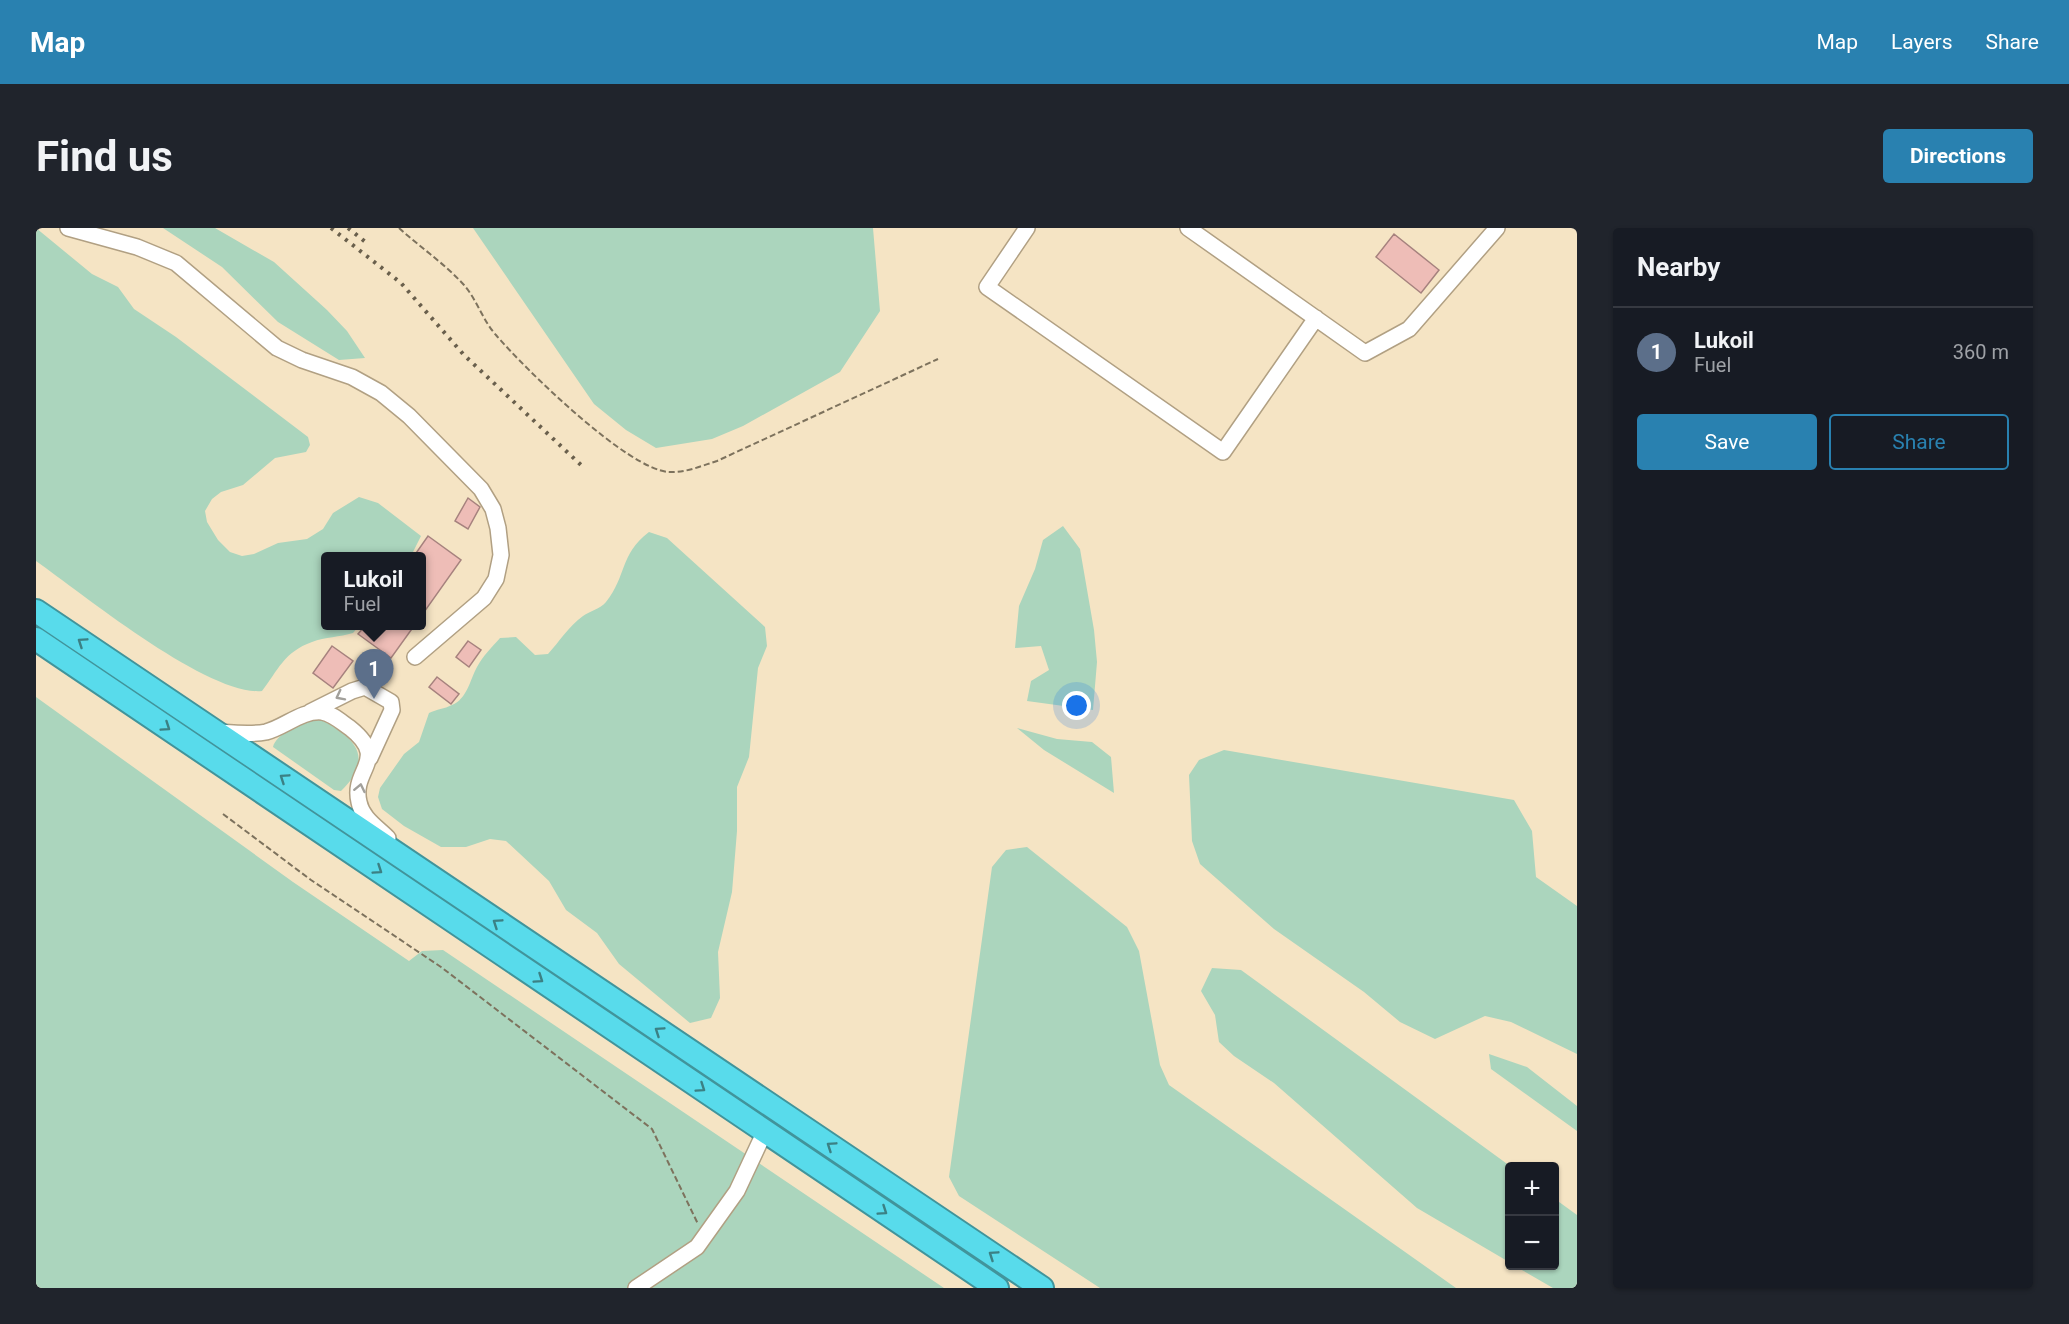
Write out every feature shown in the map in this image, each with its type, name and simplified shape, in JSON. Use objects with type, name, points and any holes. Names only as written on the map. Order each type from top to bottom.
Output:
[{"type":"highway","points":[[36,611],[1041,1288]]},
{"type":"highway","points":[[36,639],[998,1288]]},
{"type":"lane","points":[[68,228],[137,246],[176,263],[278,348],[302,360],[352,377],[381,393],[409,416],[481,489],[493,509],[498,528],[501,555],[496,579],[484,598],[415,657]]},
{"type":"lane","points":[[1027,228],[987,287],[1223,452],[1316,318]]},
{"type":"lane","points":[[1188,228],[1365,353],[1409,328],[1497,228]]},
{"type":"lane","points":[[217,732],[266,732],[359,687],[370,688],[391,702],[392,710],[359,787],[358,800],[368,820],[431,879]]},
{"type":"lane","points":[[306,714],[322,712],[338,719],[363,740],[369,752],[369,761]]},
{"type":"lane","points":[[636,1288],[697,1247],[737,1191],[765,1131]]},
{"type":"path","points":[[399,228],[465,286],[494,334],[537,377],[612,442],[643,464],[667,472],[686,471],[717,461],[938,359]]},
{"type":"path","points":[[224,814],[311,880],[441,967],[652,1129],[704,1237]]},
{"type":"green space","points":[[36,228],[92,274],[118,287],[134,309],[176,337],[308,437],[310,445],[306,452],[275,458],[243,485],[221,492],[212,499],[205,511],[207,522],[218,540],[230,552],[242,556],[254,554],[278,543],[307,539],[323,529],[333,513],[359,497],[378,503],[421,536],[413,552],[321,552],[321,630],[356,630],[353,633],[317,640],[302,646],[282,662],[262,691],[239,688],[211,678],[179,661],[114,618],[36,561]]},
{"type":"green space","points":[[163,228],[215,228],[274,262],[347,331],[365,358],[339,360],[278,322],[222,267]]},
{"type":"green space","points":[[473,228],[873,228],[880,311],[840,372],[743,426],[712,439],[656,448],[626,430],[594,404]]},
{"type":"green space","points":[[1063,526],[1080,549],[1094,630],[1097,662],[1093,710],[1027,701],[1031,681],[1049,670],[1041,646],[1015,648],[1019,606],[1035,569],[1043,540]]},
{"type":"green space","points":[[649,532],[667,538],[765,627],[767,646],[758,668],[749,757],[737,787],[737,831],[732,892],[718,952],[720,998],[711,1018],[690,1023],[619,964],[597,933],[566,910],[549,881],[506,841],[490,839],[466,847],[441,847],[404,826],[382,809],[378,797],[380,788],[404,754],[419,742],[429,713],[452,705],[461,698],[479,663],[500,638],[516,637],[535,655],[548,654],[578,620],[606,602],[613,592],[628,557],[639,541]]},
{"type":"green space","points":[[36,697],[293,882],[409,961],[422,951],[443,950],[944,1288],[36,1288]]},
{"type":"green space","points":[[315,719],[341,732],[355,746],[358,753],[359,760],[354,775],[341,791],[334,790],[273,747],[284,733]]},
{"type":"green space","points":[[1017,728],[1057,739],[1092,742],[1111,757],[1114,793],[1044,750]]},
{"type":"green space","points":[[1224,750],[1514,800],[1532,831],[1536,877],[1577,906],[1577,1054],[1511,1022],[1485,1016],[1435,1039],[1400,1022],[1364,992],[1274,929],[1200,864],[1192,841],[1189,775],[1199,760]]},
{"type":"green space","points":[[1027,847],[1127,927],[1139,951],[1160,1065],[1169,1085],[1456,1288],[1100,1288],[959,1196],[949,1177],[992,867],[1006,850]]},
{"type":"green space","points":[[1212,968],[1241,970],[1505,1162],[1505,1260],[1417,1208],[1274,1083],[1234,1056],[1219,1042],[1215,1015],[1201,991]]},
{"type":"green space","points":[[1489,1054],[1527,1067],[1577,1106],[1577,1131],[1491,1069]]},
{"type":"green space","points":[[1559,1202],[1577,1215],[1577,1288],[1553,1288],[1522,1270],[1559,1270]]},
{"type":"building","points":[[1394,234],[1439,270],[1421,293],[1376,257]]},
{"type":"building","points":[[468,498],[480,507],[468,529],[455,521]]},
{"type":"building","points":[[428,536],[461,560],[426,609],[426,552],[417,552]]},
{"type":"building","points":[[362,630],[411,630],[391,658],[358,634]]},
{"type":"building","points":[[468,641],[481,650],[469,667],[456,657]]},
{"type":"building","points":[[332,646],[353,661],[333,688],[313,673]]},
{"type":"building","points":[[437,677],[459,694],[451,704],[429,687]]},
{"type":"railway","points":[[331,228],[401,283],[464,355],[581,465]]},
{"type":"railway","points":[[348,228],[368,244]]},
{"type":"place","name":"Lukoil","points":[[374,699]]}]
